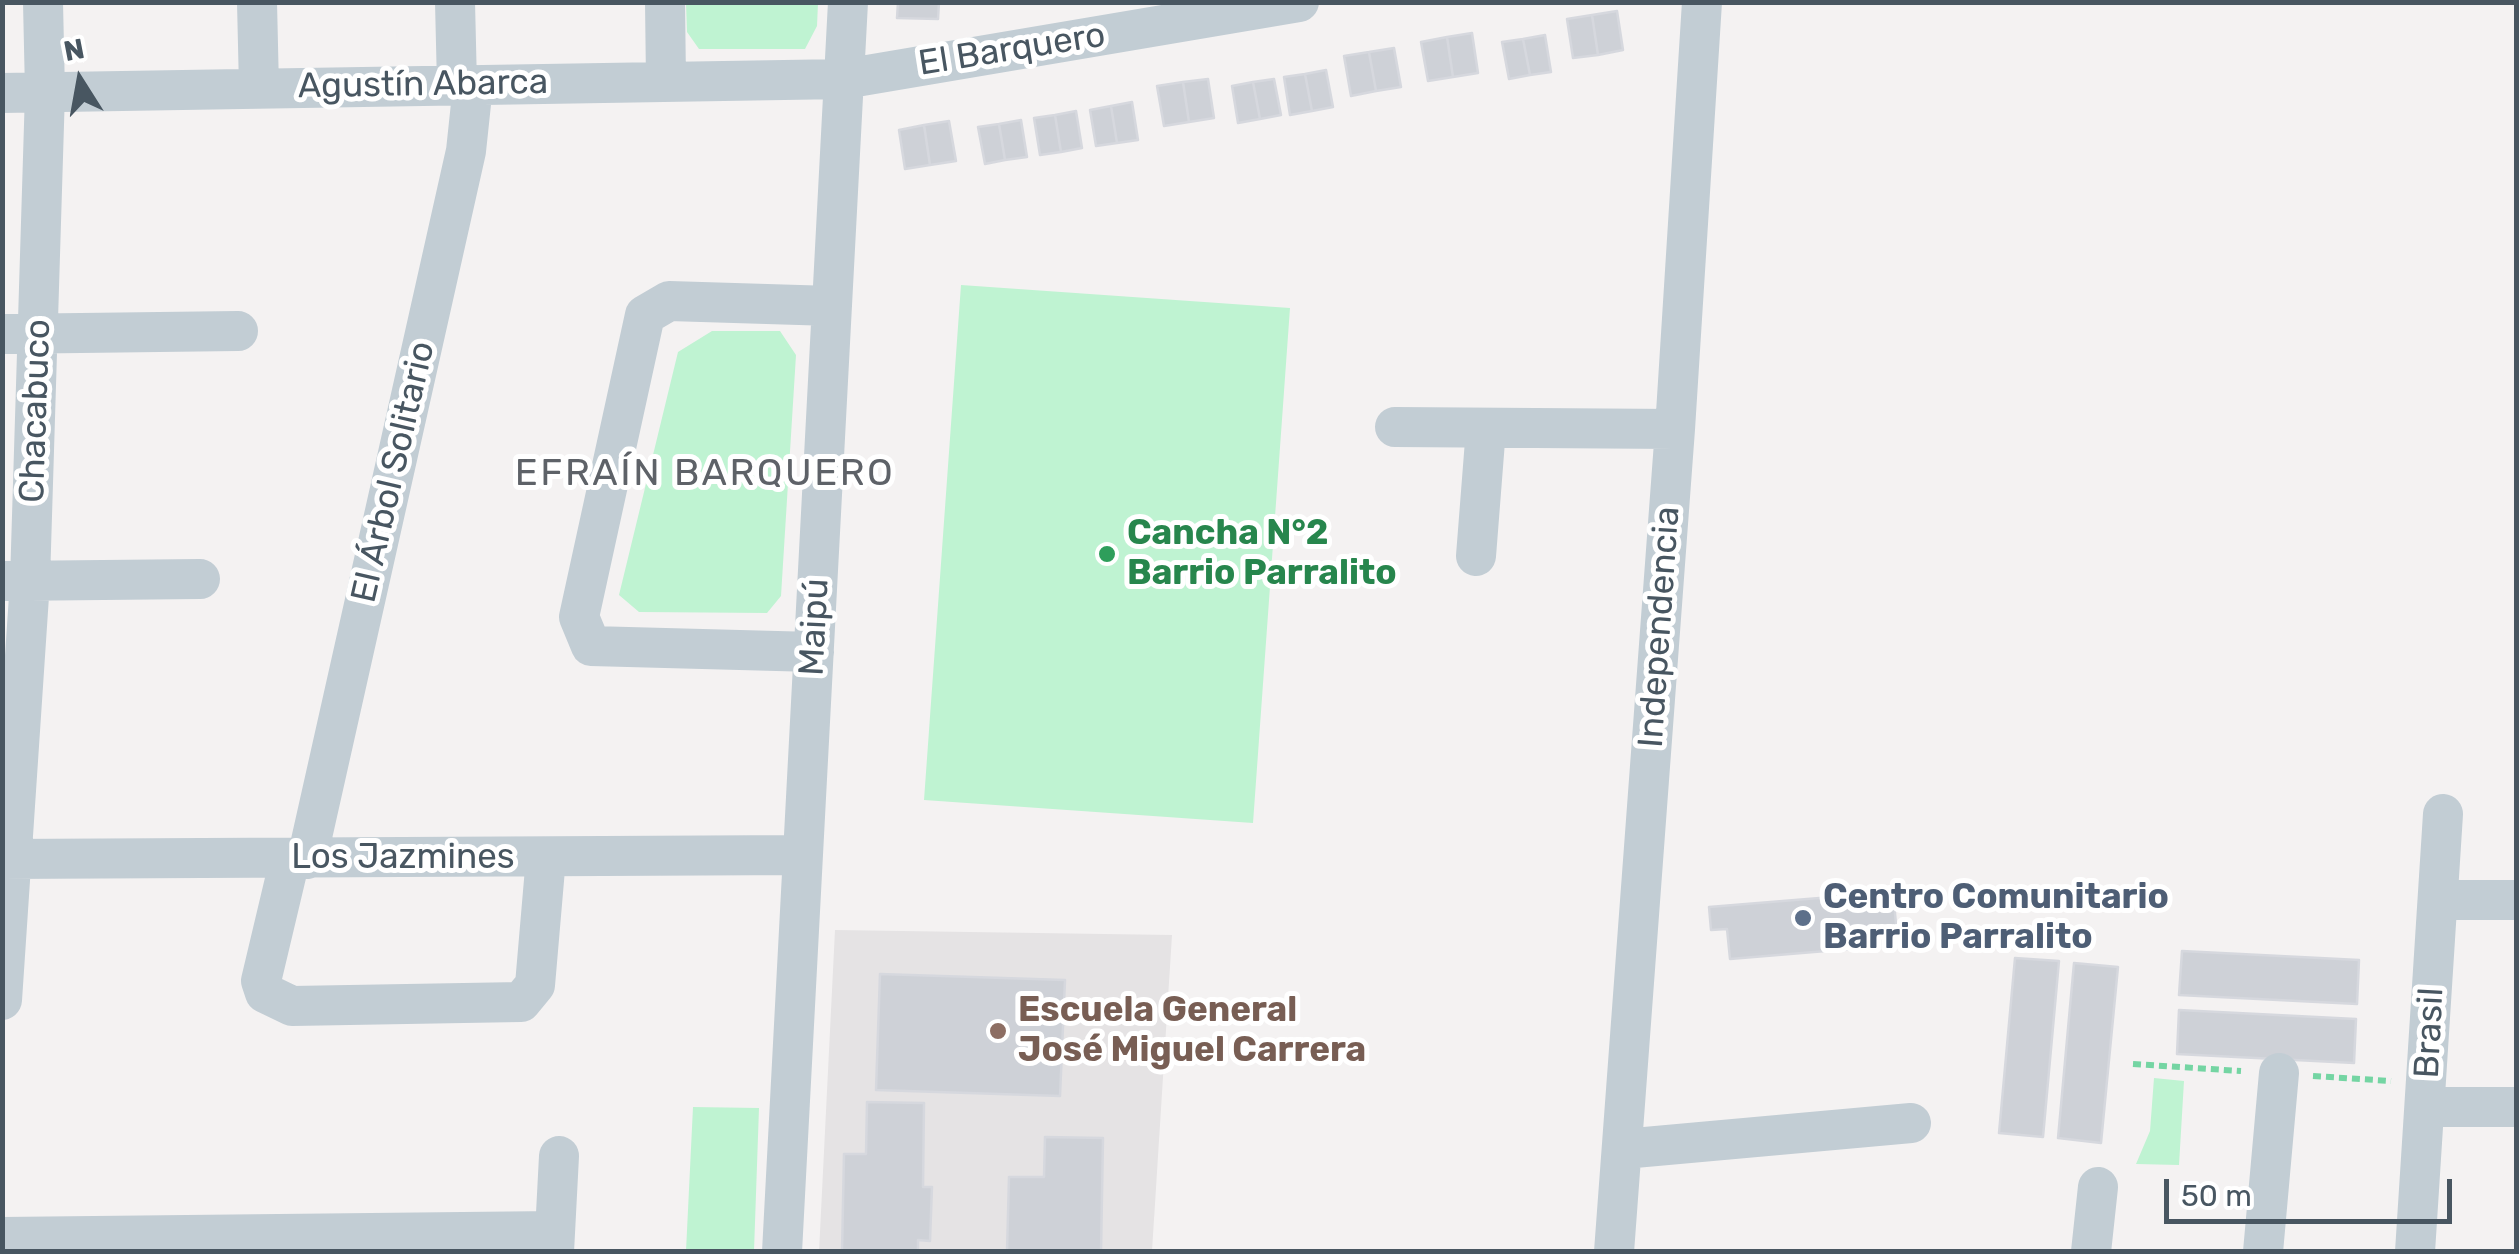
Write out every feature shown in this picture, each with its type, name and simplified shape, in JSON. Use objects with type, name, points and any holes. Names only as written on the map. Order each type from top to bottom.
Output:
[{"type":"street","name":"Chacabuco","points":[[2,1000],[20,334],[45,92],[42,2]]},
{"type":"street","points":[[258,2],[260,88]]},
{"type":"street","name":"El Árbol Solitario","points":[[456,2],[465,85],[466,151],[298,859],[261,981],[265,993],[292,1006],[521,1002],[534,985],[546,857]]},
{"type":"street","points":[[665,2],[666,81]]},
{"type":"street","name":"Maipú","points":[[782,1252],[848,2]]},
{"type":"street","name":"El Barquero","points":[[844,78],[1299,2]]},
{"type":"street","name":"Independencia","points":[[1614,1252],[1702,2]]},
{"type":"street","name":"Agustín Abarca","points":[[2,93],[844,78]]},
{"type":"street","points":[[814,652],[591,646],[580,617],[645,314],[669,301],[832,306]]},
{"type":"street","points":[[20,334],[238,331]]},
{"type":"street","points":[[1395,427],[1674,429]]},
{"type":"street","points":[[1476,556],[1486,428]]},
{"type":"street","points":[[16,581],[200,579]]},
{"type":"street","name":"Brasil","points":[[2415,1252],[2443,814]]},
{"type":"street","name":"Los Jazmines","points":[[7,859],[803,855]]},
{"type":"street","points":[[2438,900],[2516,900]]},
{"type":"street","points":[[2263,1252],[2279,1073]]},
{"type":"street","points":[[2426,1107],[2516,1107]]},
{"type":"street","points":[[1622,1149],[1911,1123]]},
{"type":"street","points":[[2,1237],[554,1241],[559,1156]]},
{"type":"street","points":[[2091,1252],[2098,1187]]},
{"type":"shaded area","name":"Escuela General José Miguel Carrera","points":[[835,930],[1172,935],[1152,1251],[819,1252]]},
{"type":"green space","points":[[686,3],[818,3],[817,26],[805,49],[699,49],[687,32]]},
{"type":"green space","name":"Cancha N°2 Barrio Parralito","points":[[961,285],[1290,308],[1253,823],[924,800]]},
{"type":"green space","points":[[712,331],[780,331],[796,355],[781,596],[767,613],[639,612],[619,595],[678,352]]},
{"type":"green space","points":[[2154,1078],[2184,1081],[2179,1165],[2136,1164],[2150,1131]]},
{"type":"green space","points":[[693,1107],[759,1108],[754,1251],[686,1251]]},
{"type":"building","points":[[898,2],[939,2],[938,19],[897,18]]},
{"type":"building","points":[[1617,11],[1623,50],[1598,55],[1592,15]]},
{"type":"building","points":[[1592,15],[1598,55],[1573,58],[1567,19]]},
{"type":"building","points":[[1472,33],[1478,73],[1453,77],[1447,37]]},
{"type":"building","points":[[1545,35],[1551,72],[1530,75],[1523,39]]},
{"type":"building","points":[[1447,37],[1453,77],[1428,81],[1421,42]]},
{"type":"building","points":[[1523,39],[1530,75],[1509,79],[1502,42]]},
{"type":"building","points":[[1394,48],[1401,87],[1376,91],[1369,52]]},
{"type":"building","points":[[1369,52],[1376,91],[1351,96],[1344,56]]},
{"type":"building","points":[[1326,70],[1333,107],[1312,111],[1305,74]]},
{"type":"building","points":[[1305,74],[1312,111],[1290,115],[1284,77]]},
{"type":"building","points":[[1208,79],[1214,118],[1189,122],[1183,82]]},
{"type":"building","points":[[1274,79],[1281,115],[1260,119],[1253,82]]},
{"type":"building","points":[[1183,82],[1189,122],[1164,126],[1157,86]]},
{"type":"building","points":[[1253,82],[1260,119],[1238,123],[1232,86]]},
{"type":"building","points":[[1132,102],[1138,140],[1117,143],[1111,106]]},
{"type":"building","points":[[1111,106],[1117,143],[1096,146],[1090,110]]},
{"type":"building","points":[[1076,111],[1082,148],[1061,152],[1055,115]]},
{"type":"building","points":[[1055,115],[1061,152],[1040,155],[1034,118]]},
{"type":"building","points":[[1021,120],[1027,157],[1005,160],[999,124]]},
{"type":"building","points":[[949,121],[956,161],[930,165],[924,125]]},
{"type":"building","points":[[999,124],[1005,160],[985,164],[978,127]]},
{"type":"building","points":[[924,125],[930,165],[905,169],[899,130]]},
{"type":"building","name":"Centro Comunitario Barrio Parralito","points":[[1893,892],[1898,945],[1730,959],[1727,929],[1711,930],[1709,907]]},
{"type":"building","points":[[2182,951],[2359,960],[2357,1004],[2179,995]]},
{"type":"building","points":[[2015,958],[2059,961],[2043,1137],[1999,1133]]},
{"type":"building","points":[[2074,963],[2118,967],[2101,1143],[2058,1138]]},
{"type":"building","points":[[880,974],[1065,980],[1060,1096],[876,1090]]},
{"type":"building","points":[[2179,1010],[2356,1019],[2354,1063],[2177,1054]]},
{"type":"building","points":[[867,1102],[924,1103],[923,1187],[932,1187],[930,1241],[918,1240],[918,1252],[842,1252],[844,1154],[866,1154]]},
{"type":"building","points":[[1045,1137],[1103,1138],[1101,1252],[1007,1252],[1009,1177],[1044,1177]]},
{"type":"place","name":"Cancha N°2 Barrio Parralito","points":[[1107,554]]},
{"type":"place","name":"Centro Comunitario Barrio Parralito","points":[[1803,918]]},
{"type":"place","name":"Escuela General José Miguel Carrera","points":[[998,1031]]},
{"type":"district","name":"EFRAÍN BARQUERO","points":[[705,474]]}]
